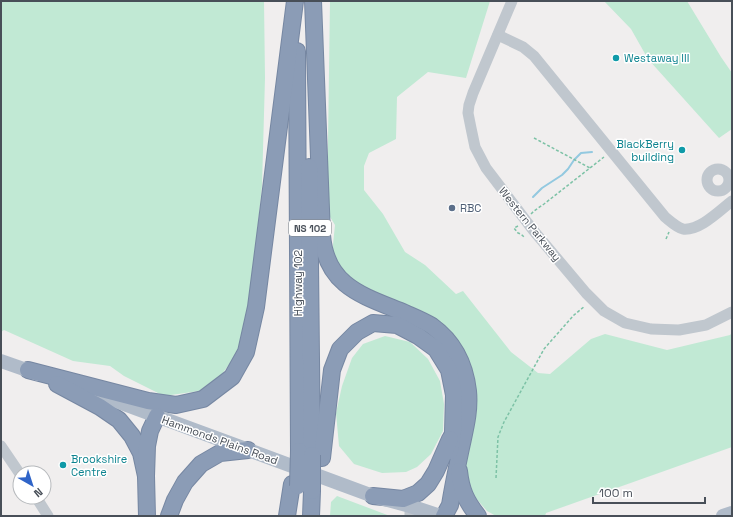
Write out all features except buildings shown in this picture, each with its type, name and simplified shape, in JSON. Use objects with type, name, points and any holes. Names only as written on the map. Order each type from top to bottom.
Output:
[{"type":"highway","points":[[31,371],[148,401],[176,405],[203,400],[232,377],[246,352],[256,307],[296,1]]},
{"type":"highway","name":"Highway 102","points":[[296,1],[299,401],[307,453]]},
{"type":"highway","name":"Highway 102","points":[[308,1],[306,489],[311,516]]},
{"type":"highway","points":[[313,1],[322,235],[330,265],[343,283],[356,293],[429,324],[446,339],[456,353],[465,374],[468,391],[466,422],[450,505],[444,516]]},
{"type":"highway","points":[[320,516],[306,489],[307,453],[332,370],[340,349],[356,332],[373,323],[397,325],[418,336],[436,349],[449,370],[454,395],[453,432],[442,502],[444,516]]},
{"type":"highway","points":[[31,371],[100,407],[118,420],[132,436],[141,453],[146,476]]},
{"type":"highway","points":[[147,516],[147,446],[150,431],[157,416]]},
{"type":"highway","points":[[373,496],[403,499],[418,493],[428,484],[436,472],[453,432]]},
{"type":"highway","points":[[169,516],[175,500],[185,482],[201,464],[220,453],[248,450]]},
{"type":"highway","points":[[458,461],[460,483],[466,498],[478,516]]},
{"type":"highway","points":[[287,516],[306,489]]},
{"type":"highway","name":"Highway 102","points":[[296,516],[306,489]]},
{"type":"main road","name":"Hammonds Plains Road","points":[[1,361],[157,416],[410,511],[440,516]]},
{"type":"main road","points":[[723,516],[732,513]]},
{"type":"street","name":"Western Parkway","points":[[512,1],[469,105],[468,113],[475,147],[486,168],[533,230],[604,311],[625,323],[651,330],[679,330],[706,325],[732,312]]},
{"type":"street","points":[[498,35],[523,47],[534,56],[665,217],[676,226],[684,229],[694,227],[707,221],[732,201]]},
{"type":"street","points":[[1,446],[14,465]]},
{"type":"street","points":[[41,505],[48,516]]},
{"type":"path","points":[[534,138],[590,168]]},
{"type":"path","points":[[530,215],[611,151]]},
{"type":"path","points":[[521,223],[514,228],[524,237]]},
{"type":"path","points":[[666,239],[671,227]]},
{"type":"path","points":[[496,478],[498,437],[504,422],[544,349],[574,315],[593,300]]},
{"type":"green space","points":[[1,1],[264,1],[265,78],[262,186],[247,314],[239,351],[222,374],[199,391],[164,396],[124,376],[110,366],[73,361],[4,330],[1,332]]},
{"type":"green space","points":[[330,1],[490,1],[466,78],[428,72],[397,97],[396,139],[369,153],[364,166],[364,190],[383,214],[405,252],[425,265],[456,294],[463,291],[511,352],[538,373],[550,374],[591,339],[605,334],[667,350],[730,335],[732,333],[732,447],[546,513],[545,516],[496,516],[487,511],[468,489],[443,329],[416,309],[380,296],[346,279],[332,254],[335,225],[327,212]]},
{"type":"green space","points":[[604,1],[687,1],[732,73],[732,129],[719,138],[648,59],[631,29]]},
{"type":"green space","points":[[385,336],[410,342],[428,359],[440,381],[444,404],[443,431],[431,454],[417,467],[406,472],[382,473],[354,464],[339,446],[336,413],[342,386],[352,358],[363,344]]},
{"type":"green space","points":[[337,496],[390,516],[330,516],[331,502]]},
{"type":"waterway","points":[[533,197],[542,188],[562,175],[581,153],[592,152]]},
{"type":"place","name":"Westaway III","points":[[616,58]]},
{"type":"place","name":"BlackBerry building","points":[[682,150]]},
{"type":"place","name":"RBC","points":[[452,208]]},
{"type":"place","name":"Brookshire Centre","points":[[63,465]]}]
